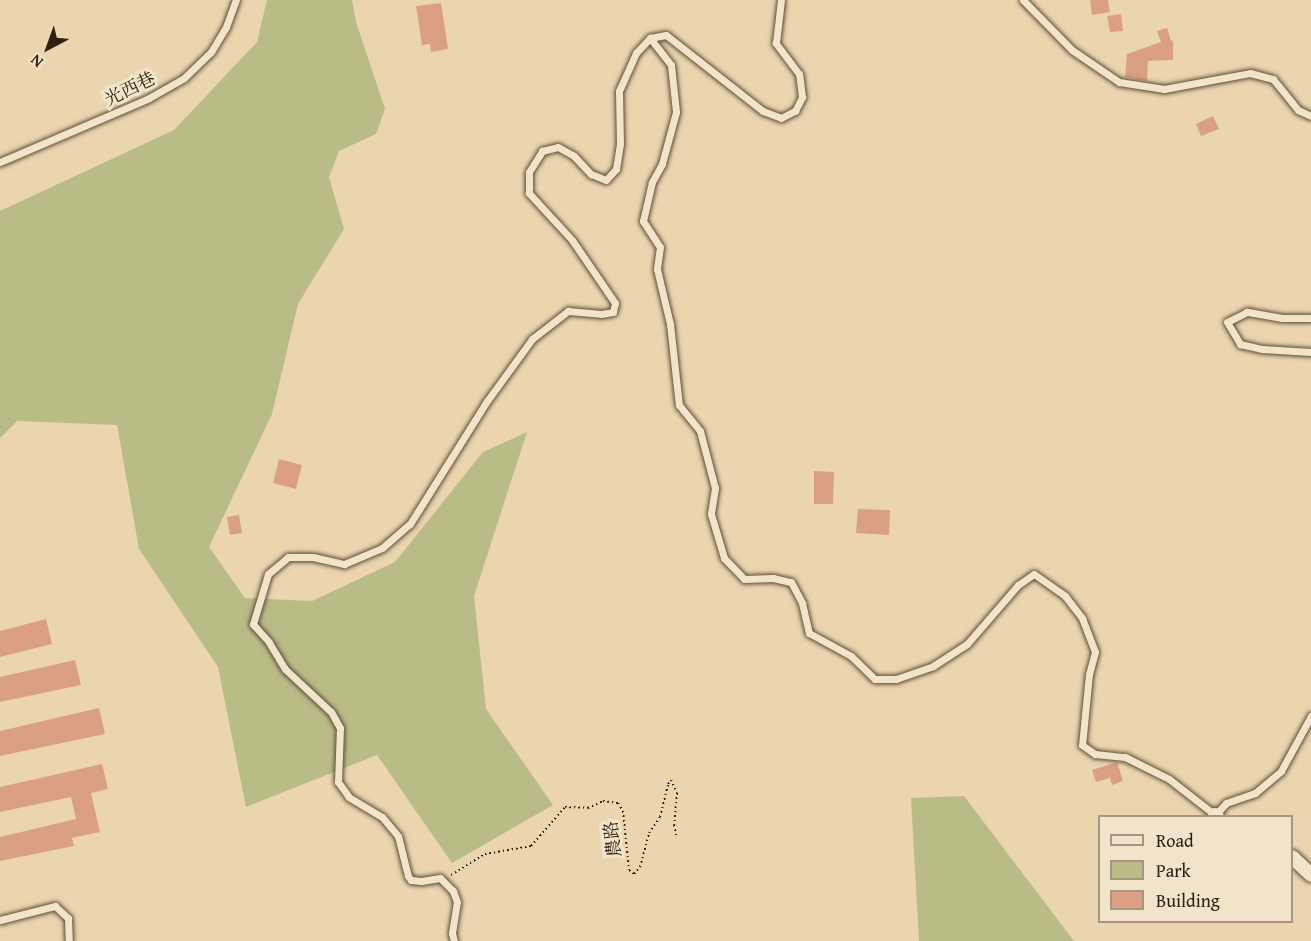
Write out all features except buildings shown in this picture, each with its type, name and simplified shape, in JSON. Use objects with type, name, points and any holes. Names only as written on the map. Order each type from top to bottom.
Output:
[{"type":"street","points":[[1293,858],[1311,875]]},
{"type":"lane","name":"光西巷","points":[[0,162],[150,98],[184,78],[212,52],[237,0]]},
{"type":"lane","points":[[454,941],[452,933],[457,902],[447,884],[440,878],[411,880],[408,876],[398,836],[382,817],[350,796],[338,782],[340,728],[331,712],[285,669],[269,642],[253,624],[268,574],[288,557],[313,557],[344,564],[382,548],[410,524],[487,401],[532,339],[568,311],[601,314],[613,312],[615,303],[572,240],[529,193],[529,172],[542,151],[558,147],[574,156],[591,174],[606,180],[616,169],[620,144],[619,91],[636,53],[650,38],[666,35],[763,111],[781,118],[795,111],[802,97],[798,74],[776,43],[781,0]]},
{"type":"lane","points":[[1023,0],[1072,50],[1119,82],[1164,89],[1250,73],[1272,79],[1298,110],[1311,116]]},
{"type":"lane","points":[[650,38],[671,65],[676,112],[662,164],[652,182],[643,221],[660,247],[657,269],[670,324],[678,405],[700,431],[715,488],[711,514],[724,558],[744,579],[773,578],[790,582],[802,603],[809,633],[851,656],[875,679],[896,679],[933,666],[967,644],[1018,585],[1034,574],[1065,596],[1077,611],[1095,652],[1089,674],[1082,745],[1095,754],[1125,757],[1169,779],[1215,815]]},
{"type":"lane","points":[[1311,318],[1282,318],[1247,312],[1227,322],[1240,344],[1262,349],[1311,352]]},
{"type":"lane","points":[[1217,815],[1226,803],[1255,793],[1281,771],[1311,716]]},
{"type":"lane","points":[[0,920],[55,906],[68,918],[69,941]]},
{"type":"path","name":"農路","points":[[447,884],[450,876],[485,854],[531,846],[565,807],[588,808],[603,801],[618,803],[623,811],[629,870],[634,874],[639,867],[650,833],[660,818],[671,780],[676,788],[677,808],[674,825],[677,838]]},
{"type":"green space","points":[[267,0],[352,0],[356,22],[385,109],[376,134],[339,151],[329,177],[344,229],[298,304],[272,414],[209,547],[245,598],[312,601],[395,562],[483,452],[527,432],[474,596],[486,709],[553,805],[452,863],[377,755],[246,807],[218,667],[139,549],[117,425],[17,421],[0,438],[0,211],[174,130],[257,42]]},
{"type":"green space","points":[[964,796],[1074,941],[919,941],[911,798]]}]
